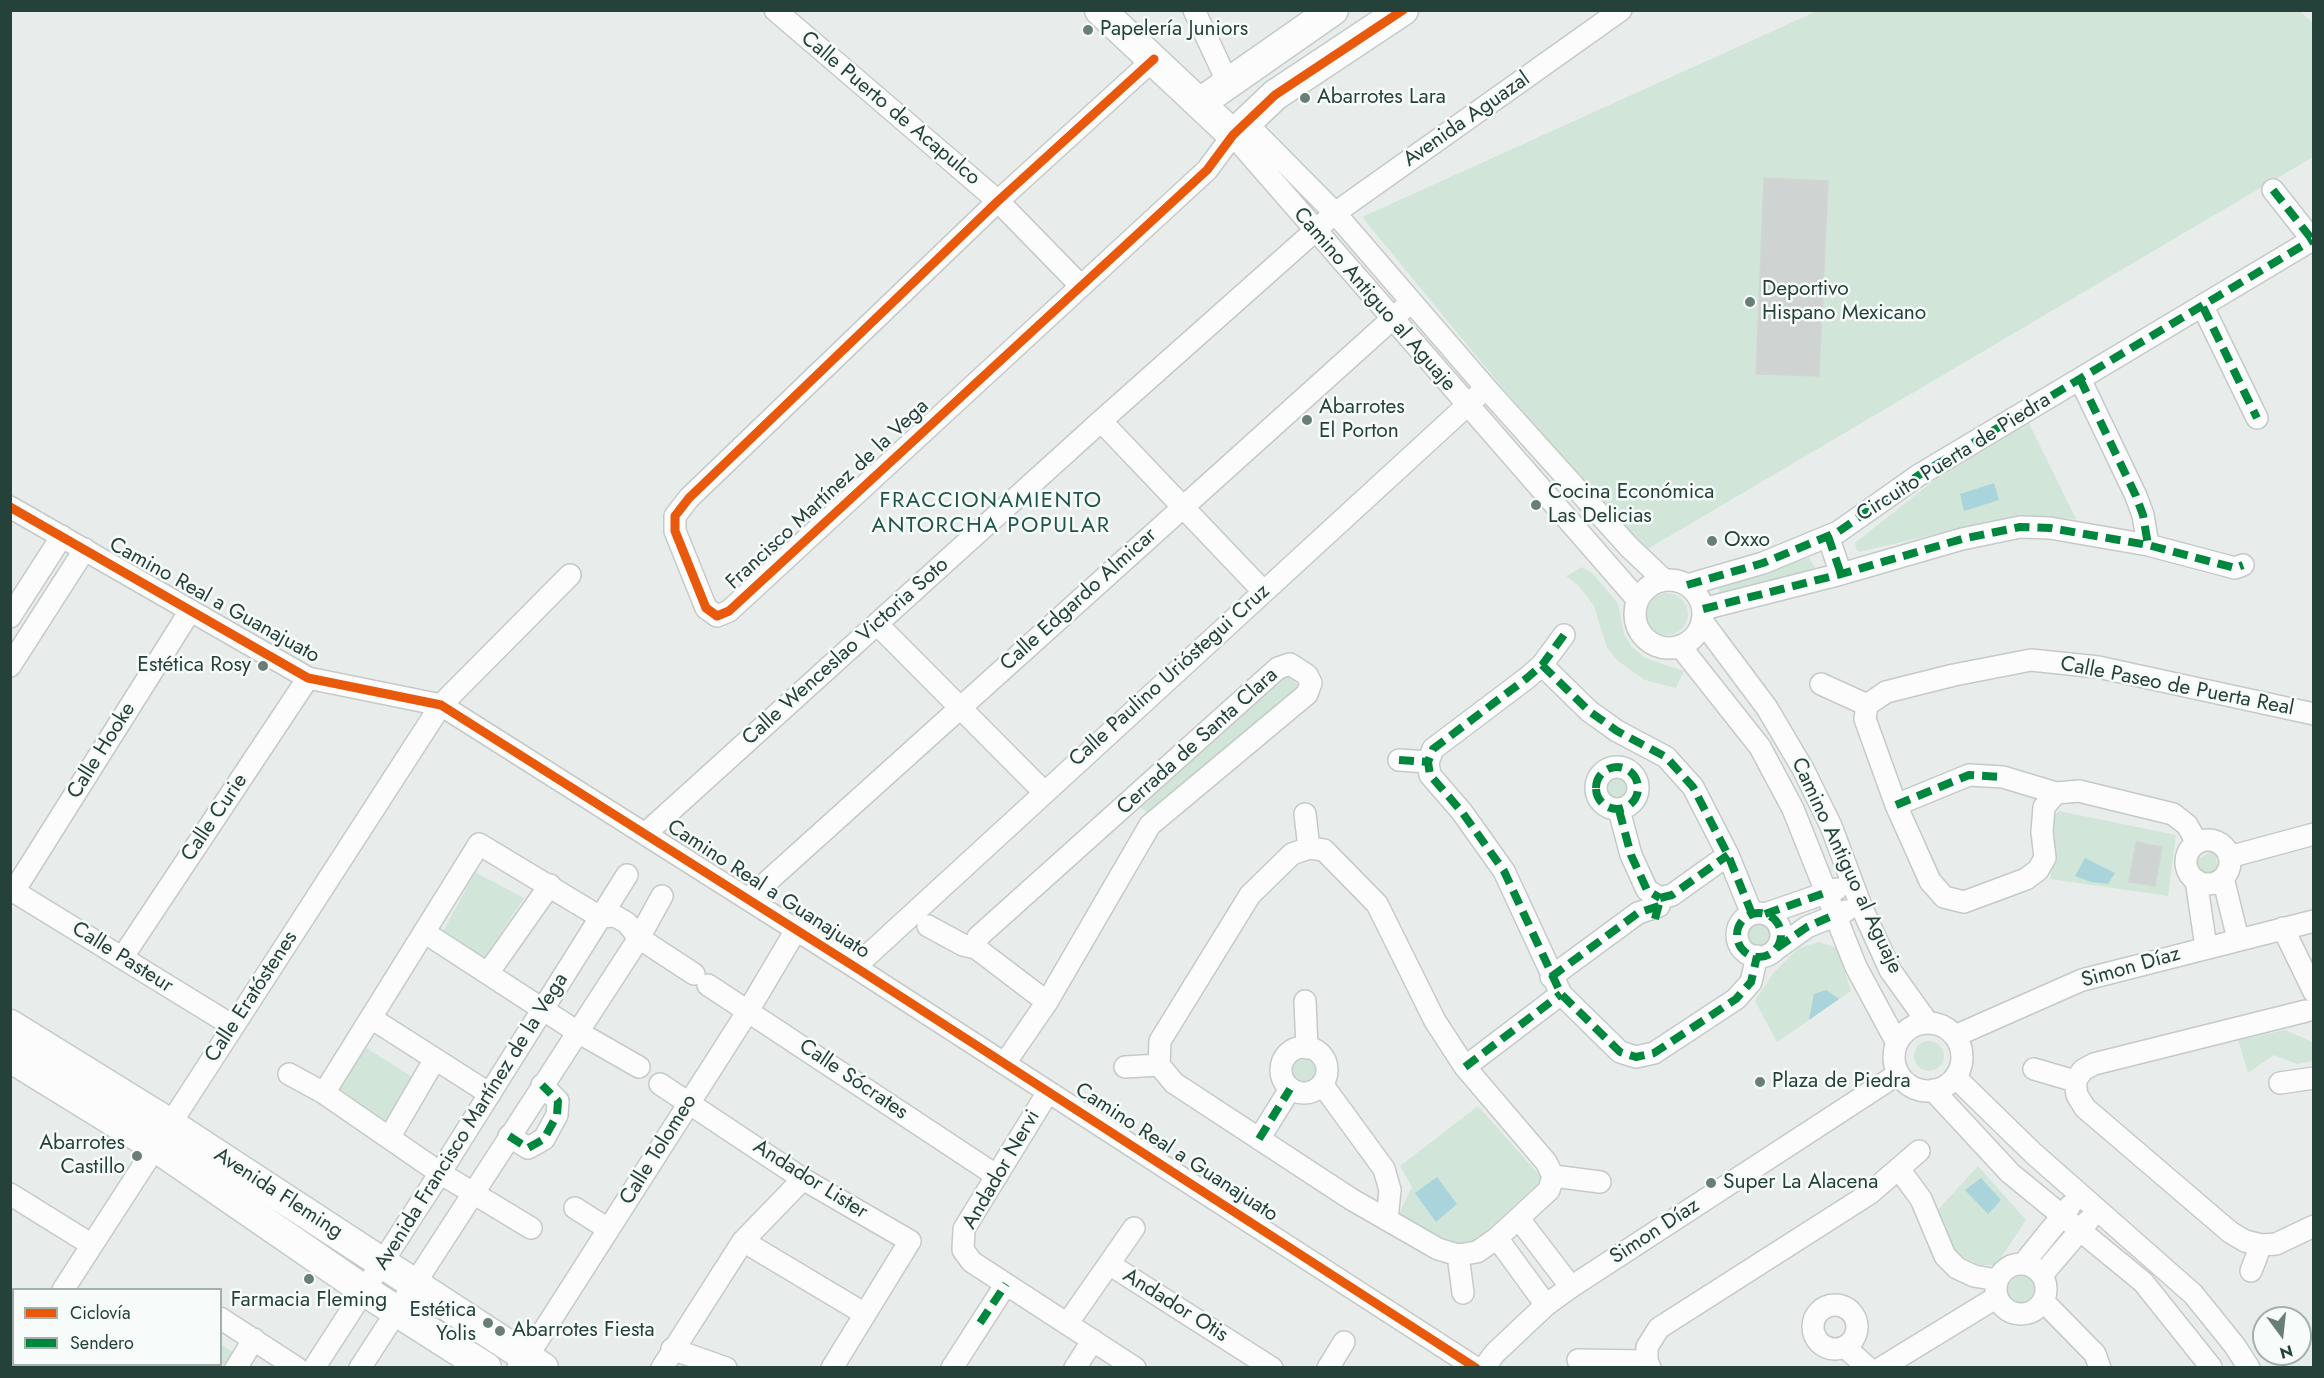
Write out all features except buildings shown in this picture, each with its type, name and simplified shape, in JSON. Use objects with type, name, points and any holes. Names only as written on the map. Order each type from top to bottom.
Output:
[{"type":"street","name":"Calle Puerto de Acapulco","points":[[774,10],[998,201],[1080,285]]},
{"type":"street","name":"Camino Antiguo al Aguaje","points":[[1100,10],[1154,59],[1215,93]]},
{"type":"street","name":"Camino Antiguo al Aguaje","points":[[1131,10],[1215,93],[1315,231],[1638,600]]},
{"type":"street","points":[[1194,10],[1215,93],[1329,12]]},
{"type":"street","points":[[1239,128],[1275,95],[1403,10]]},
{"type":"street","name":"Avenida Aguazal","points":[[1315,231],[1335,213],[1621,10]]},
{"type":"street","name":"Francisco Martínez de la Vega","points":[[1154,59],[998,201],[689,498],[675,516],[675,531],[705,608],[717,616],[729,610],[1207,170],[1239,128]]},
{"type":"street","name":"Camino Antiguo al Aguaje","points":[[1239,128],[1335,213],[1486,388],[1629,547],[1664,580]]},
{"type":"street","name":"Circuito Puerta de Piedra","points":[[1687,585],[1763,563],[1838,532],[1919,475],[2313,241],[2273,190]]},
{"type":"street","name":"Calle Wenceslao Victoria Soto","points":[[646,834],[1101,421],[1315,231]]},
{"type":"street","name":"Calle Edgardo Almicar","points":[[748,899],[1411,302]]},
{"type":"street","points":[[2203,307],[2257,418]]},
{"type":"street","points":[[2080,379],[2136,496],[2143,515],[2148,544]]},
{"type":"street","name":"Calle Paulino Urióstegui Cruz","points":[[855,967],[1043,791],[1486,388]]},
{"type":"street","points":[[1101,421],[1263,591]]},
{"type":"street","name":"Camino Real a Guanajuato","points":[[10,507],[308,678],[441,705],[1005,1063],[1476,1368]]},
{"type":"street","points":[[1703,615],[1962,539],[2020,527],[2050,528],[2148,544],[2235,568],[2243,565]]},
{"type":"street","points":[[10,617],[62,536]]},
{"type":"street","points":[[1828,537],[1841,574]]},
{"type":"street","points":[[10,666],[85,549]]},
{"type":"street","name":"Calle Eratóstenes","points":[[64,1288],[441,705],[570,575]]},
{"type":"street","points":[[1664,580],[1687,585],[1695,591],[1703,615],[1698,632],[1680,646],[1658,646],[1640,632],[1635,611],[1638,600],[1653,584],[1664,580]]},
{"type":"street","name":"Calle Hooke","points":[[12,890],[190,611]]},
{"type":"street","name":"Camino Antiguo al Aguaje","points":[[1703,615],[1767,708],[1803,769],[1831,826],[1861,906],[1890,970],[1928,1023]]},
{"type":"street","points":[[877,624],[1043,791]]},
{"type":"street","points":[[1542,665],[1589,711],[1617,732],[1666,757],[1694,787],[1758,914],[1776,921],[1779,926],[1780,939],[1766,953],[1751,982],[1736,999],[1654,1053],[1636,1057],[1620,1052],[1556,985],[1504,871],[1462,812],[1430,775],[1428,762],[1432,749],[1542,665],[1564,635]]},
{"type":"street","name":"Camino Antiguo al Aguaje","points":[[1680,646],[1760,747],[1793,809],[1856,967],[1897,1043]]},
{"type":"street","name":"Calle Paseo de Puerta Real","points":[[1867,705],[1886,692],[1954,675],[2031,660],[2098,667],[2313,714]]},
{"type":"street","name":"Cerrada de Santa Clara","points":[[976,948],[978,936],[1278,668],[1290,663],[1307,675],[1311,683],[1307,694],[1150,825],[1047,1002],[1005,1063]]},
{"type":"street","name":"Calle Curie","points":[[122,958],[308,678]]},
{"type":"street","points":[[1821,684],[1867,705],[1865,719],[1896,805],[1930,881],[1944,897],[1964,902],[2026,879],[2038,870],[2045,858],[2042,832],[2044,807],[2056,793]]},
{"type":"street","points":[[1399,760],[1428,762]]},
{"type":"street","points":[[1896,805],[1969,775],[2003,777],[2056,793],[2079,791],[2173,814],[2187,825],[2197,843]]},
{"type":"street","points":[[1128,804],[1150,825]]},
{"type":"street","points":[[1619,810],[1635,864],[1658,907]]},
{"type":"street","points":[[1305,814],[1309,848]]},
{"type":"street","points":[[2229,857],[2313,834]]},
{"type":"street","points":[[2196,880],[2205,884],[2215,883],[2223,878],[2229,868],[2229,857],[2220,844],[2205,841],[2197,843],[2188,853],[2187,865],[2196,880],[2205,947]]},
{"type":"street","name":"Calle Sócrates","points":[[424,932],[479,844],[600,917],[615,916],[627,923],[639,938],[997,1176]]},
{"type":"street","points":[[1309,848],[1324,850],[1377,904],[1435,1021],[1465,1067],[1546,1162],[1553,1176],[1550,1190],[1497,1238],[1477,1252],[1458,1255],[1438,1249],[1387,1220],[1174,1083],[1159,1065],[1160,1041],[1250,895],[1292,854],[1309,848]]},
{"type":"street","points":[[1465,1067],[1638,913],[1658,907],[1728,855]]},
{"type":"street","name":"Avenida Francisco Martínez de la Vega","points":[[314,1368],[384,1262],[627,875]]},
{"type":"street","points":[[2223,878],[2238,939]]},
{"type":"street","points":[[1852,884],[1758,914],[1741,922],[1737,934],[1741,947],[1766,953],[1805,928],[1861,906]]},
{"type":"street","points":[[488,973],[550,885]]},
{"type":"street","name":"Calle Pasteur","points":[[12,890],[233,1026]]},
{"type":"street","name":"Avenida Francisco Martínez de la Vega","points":[[360,1368],[576,1031],[639,938],[662,896]]},
{"type":"street","name":"Simon Díaz","points":[[1955,1036],[2082,980],[2313,921]]},
{"type":"street","points":[[928,926],[963,945],[976,948],[1047,1002]]},
{"type":"street","points":[[2074,1081],[2083,1070],[2094,1064],[2311,1005],[2283,928]]},
{"type":"street","name":"Calle Tolomeo","points":[[529,1364],[608,1229],[748,1011],[796,930]]},
{"type":"street","points":[[324,1093],[424,932],[576,1031],[639,1067]]},
{"type":"street","points":[[1305,1001],[1307,1047]]},
{"type":"street","points":[[371,1018],[490,1094]]},
{"type":"street","points":[[1928,1023],[1947,1029],[1955,1036],[1962,1057],[1955,1077],[1941,1088],[1917,1089],[1898,1074],[1894,1059],[1897,1043],[1909,1029],[1928,1023]]},
{"type":"street","name":"Avenida Fleming","points":[[10,1024],[163,1135],[365,1291],[486,1368]]},
{"type":"street","points":[[1307,1047],[1314,1050],[1325,1061],[1327,1069],[1322,1084],[1311,1092],[1304,1093],[1290,1089],[1282,1077],[1282,1063],[1291,1051],[1307,1047]]},
{"type":"street","name":"Avenida Fleming","points":[[10,1057],[163,1135],[384,1262],[417,1282],[529,1364]]},
{"type":"street","points":[[389,1138],[435,1059]]},
{"type":"street","points":[[1125,1066],[1159,1065]]},
{"type":"street","points":[[2034,1069],[2074,1081]]},
{"type":"street","points":[[289,1074],[324,1093],[440,1173],[531,1228]]},
{"type":"street","name":"Simon Díaz","points":[[1485,1368],[1495,1353],[1546,1305],[1571,1287],[1898,1074]]},
{"type":"street","points":[[1955,1077],[2080,1195],[2193,1294],[2235,1346],[2249,1368]]},
{"type":"street","points":[[2280,1083],[2313,1078]]},
{"type":"street","points":[[2074,1081],[2085,1108],[2229,1232],[2245,1241],[2261,1245],[2276,1244],[2313,1226]]},
{"type":"street","points":[[509,1136],[528,1148],[544,1139],[557,1115],[558,1101],[542,1084]]},
{"type":"street","name":"Andador Lister","points":[[660,1084],[803,1179],[910,1241],[865,1314]]},
{"type":"street","points":[[1322,1084],[1384,1168],[1390,1190],[1387,1220]]},
{"type":"street","points":[[1259,1139],[1290,1089]]},
{"type":"street","points":[[1933,1090],[2010,1173],[2143,1282],[2211,1367]]},
{"type":"street","name":"Andador Nervi","points":[[1005,1284],[972,1262],[963,1250],[964,1229],[1048,1092]]},
{"type":"street","points":[[1578,1359],[1649,1364],[1647,1347],[1659,1328],[1869,1194],[1919,1151]]},
{"type":"street","points":[[1881,1368],[1997,1289],[2007,1268],[2023,1264],[2031,1266],[2042,1275],[2046,1293],[2043,1301],[2031,1312],[2014,1313],[2001,1304],[1997,1289],[1957,1268],[1946,1256],[1921,1199],[1899,1169]]},
{"type":"street","points":[[1553,1176],[1600,1182]]},
{"type":"street","points":[[662,1368],[672,1349],[744,1241],[803,1179]]},
{"type":"street","points":[[10,1194],[92,1245]]},
{"type":"street","points":[[2023,1264],[2080,1195]]},
{"type":"street","points":[[575,1208],[608,1229]]},
{"type":"street","points":[[2042,1275],[2098,1210]]},
{"type":"street","points":[[1519,1219],[1571,1287]]},
{"type":"street","points":[[1067,1324],[1134,1228]]},
{"type":"street","points":[[1497,1238],[1546,1305]]},
{"type":"street","points":[[744,1241],[865,1314],[832,1368]]},
{"type":"street","points":[[2251,1271],[2261,1245]]},
{"type":"street","points":[[1458,1255],[1463,1293]]},
{"type":"street","name":"Andador Otis","points":[[1108,1264],[1272,1368]]},
{"type":"street","points":[[2143,1282],[2161,1264]]},
{"type":"street","points":[[952,1368],[1005,1284],[1135,1368]]},
{"type":"street","points":[[2043,1301],[2095,1354],[2100,1368]]},
{"type":"street","points":[[222,1319],[297,1368]]},
{"type":"street","points":[[236,1368],[254,1339]]},
{"type":"street","points":[[1075,1368],[1093,1340]]},
{"type":"street","points":[[1328,1368],[1344,1342]]},
{"type":"street","points":[[1845,1347],[1868,1368]]},
{"type":"street","points":[[672,1349],[726,1368]]},
{"type":"green space","name":"Deportivo Hispano Mexicano","points":[[2299,10],[2313,23],[2313,157],[1646,550],[1501,386],[1362,217],[1817,11]]},
{"type":"green space","points":[[2028,421],[2076,519],[2037,517],[1979,524],[1859,552],[1856,549],[1855,543],[1947,470]]},
{"type":"green space","points":[[1809,558],[1816,569],[1720,595],[1718,585]]},
{"type":"green space","points":[[1582,567],[1592,573],[1618,603],[1624,634],[1632,647],[1645,658],[1684,671],[1676,688],[1645,680],[1618,661],[1607,648],[1594,606],[1578,585],[1566,576]]},
{"type":"green space","points":[[1667,593],[1675,594],[1682,599],[1687,606],[1687,622],[1682,629],[1675,634],[1667,635],[1659,634],[1652,629],[1647,622],[1646,614],[1647,606],[1652,599],[1659,594]]},
{"type":"green space","points":[[1281,672],[1303,688],[1149,813],[1136,805]]},
{"type":"green space","points":[[1618,779],[1626,782],[1629,790],[1626,798],[1618,801],[1610,798],[1607,790],[1610,782]]},
{"type":"green space","points":[[2059,811],[2176,835],[2168,896],[2050,879],[2055,848],[2049,821]]},
{"type":"green space","points":[[2214,850],[2218,868],[2210,875],[2203,874],[2198,869],[2198,859]]},
{"type":"green space","points":[[475,872],[524,898],[481,963],[439,939]]},
{"type":"green space","points":[[1759,920],[1770,924],[1774,935],[1770,946],[1759,950],[1748,946],[1744,935],[1748,924]]},
{"type":"green space","points":[[1819,942],[1837,948],[1851,991],[1777,1042],[1755,1001],[1774,972],[1799,948]]},
{"type":"green space","points":[[2285,1030],[2313,1042],[2313,1061],[2297,1064],[2274,1055],[2248,1073],[2238,1040]]},
{"type":"green space","points":[[1929,1041],[1939,1046],[1944,1056],[1939,1066],[1929,1071],[1919,1066],[1914,1056],[1919,1046]]},
{"type":"green space","points":[[363,1046],[414,1078],[387,1123],[335,1094]]},
{"type":"green space","points":[[1304,1059],[1313,1063],[1317,1072],[1313,1081],[1304,1085],[1295,1081],[1291,1072],[1295,1063]]},
{"type":"green space","points":[[1478,1106],[1543,1179],[1465,1251],[1396,1220],[1412,1187],[1400,1166]]},
{"type":"green space","points":[[1978,1166],[2026,1220],[1996,1265],[1980,1265],[1952,1252],[1935,1213]]},
{"type":"green space","points":[[2022,1276],[2032,1280],[2036,1290],[2032,1300],[2022,1304],[2012,1300],[2008,1290],[2012,1280]]},
{"type":"green space","points":[[222,1345],[237,1355],[229,1367],[162,1368],[163,1366],[222,1366]]},
{"type":"water","points":[[1994,483],[1999,500],[1964,511],[1960,494]]},
{"type":"water","points":[[2085,858],[2115,873],[2108,884],[2091,882],[2075,876]]},
{"type":"water","points":[[1826,990],[1839,999],[1809,1020],[1814,994]]},
{"type":"water","points":[[1437,1177],[1457,1204],[1436,1222],[1415,1193]]},
{"type":"water","points":[[1981,1178],[2001,1200],[1988,1214],[1965,1190]]},
{"type":"marked path","points":[[2273,190],[2314,242]]},
{"type":"marked path","points":[[1687,585],[1763,563],[1838,532],[1919,475],[2312,240]]},
{"type":"marked path","points":[[2203,307],[2257,418]]},
{"type":"marked path","points":[[2080,379],[2136,496],[2143,515],[2148,545]]},
{"type":"marked path","points":[[1703,609],[1841,574],[1962,539],[2020,527],[2050,528],[2148,545],[2235,568],[2243,565]]},
{"type":"marked path","points":[[1828,536],[1841,574]]},
{"type":"marked path","points":[[1564,635],[1542,665],[1433,749],[1428,762],[1430,775],[1462,812],[1504,871],[1561,994],[1620,1052],[1636,1057],[1654,1053],[1736,999],[1751,982],[1757,956]]},
{"type":"marked path","points":[[1542,665],[1589,711],[1617,731],[1666,757],[1693,787],[1728,855],[1752,914]]},
{"type":"marked path","points":[[1399,760],[1428,762]]},
{"type":"marked path","points":[[1617,767],[1625,768],[1632,773],[1637,780],[1638,788],[1637,796],[1632,803],[1625,808],[1617,809],[1609,808],[1602,803],[1597,796],[1596,788],[1597,780],[1602,773],[1609,768],[1617,767]]},
{"type":"marked path","points":[[1896,805],[1969,775],[2003,777]]},
{"type":"marked path","points":[[1619,810],[1631,855],[1647,890],[1660,898]]},
{"type":"marked path","points":[[1660,898],[1672,895],[1728,855]]},
{"type":"marked path","points":[[1765,914],[1825,893]]},
{"type":"marked path","points":[[1655,919],[1660,900]]},
{"type":"marked path","points":[[1551,977],[1638,913],[1659,906]]},
{"type":"marked path","points":[[1759,913],[1774,920],[1781,935],[1774,950],[1759,957],[1744,950],[1737,935],[1744,920],[1759,913]]},
{"type":"marked path","points":[[1777,948],[1807,927],[1834,915]]},
{"type":"marked path","points":[[1465,1067],[1561,994]]},
{"type":"marked path","points":[[509,1136],[528,1148],[544,1139],[557,1115],[558,1101],[542,1085]]},
{"type":"marked path","points":[[1259,1139],[1290,1089]]},
{"type":"marked path","points":[[980,1323],[1006,1284]]},
{"type":"cycle path","points":[[1154,59],[998,201],[689,498],[675,516],[675,531],[706,608],[717,616],[729,611],[1207,170],[1233,135],[1275,95],[1403,10]]},
{"type":"cycle path","points":[[10,507],[308,678],[441,705],[855,967],[1476,1368]]},
{"type":"place","name":"Papelería Juniors","points":[[1088,30]]},
{"type":"place","name":"Abarrotes Lara","points":[[1305,98]]},
{"type":"place","name":"Deportivo Hispano Mexicano","points":[[1750,302]]},
{"type":"place","name":"Abarrotes El Porton","points":[[1307,420]]},
{"type":"place","name":"Cocina Económica Las Delicias","points":[[1536,505]]},
{"type":"place","name":"Oxxo","points":[[1712,541]]},
{"type":"place","name":"Estética Rosy","points":[[263,666]]},
{"type":"place","name":"Plaza de Piedra","points":[[1760,1082]]},
{"type":"place","name":"Abarrotes Castillo","points":[[137,1156]]},
{"type":"place","name":"Super La Alacena","points":[[1711,1183]]},
{"type":"place","name":"Farmacia Fleming","points":[[309,1279]]},
{"type":"place","name":"Estética Yolis","points":[[488,1323]]},
{"type":"place","name":"Abarrotes Fiesta","points":[[500,1331]]},
{"type":"district","name":"FRACCIONAMIENTO ANTORCHA POPULAR","points":[[991,514]]}]
